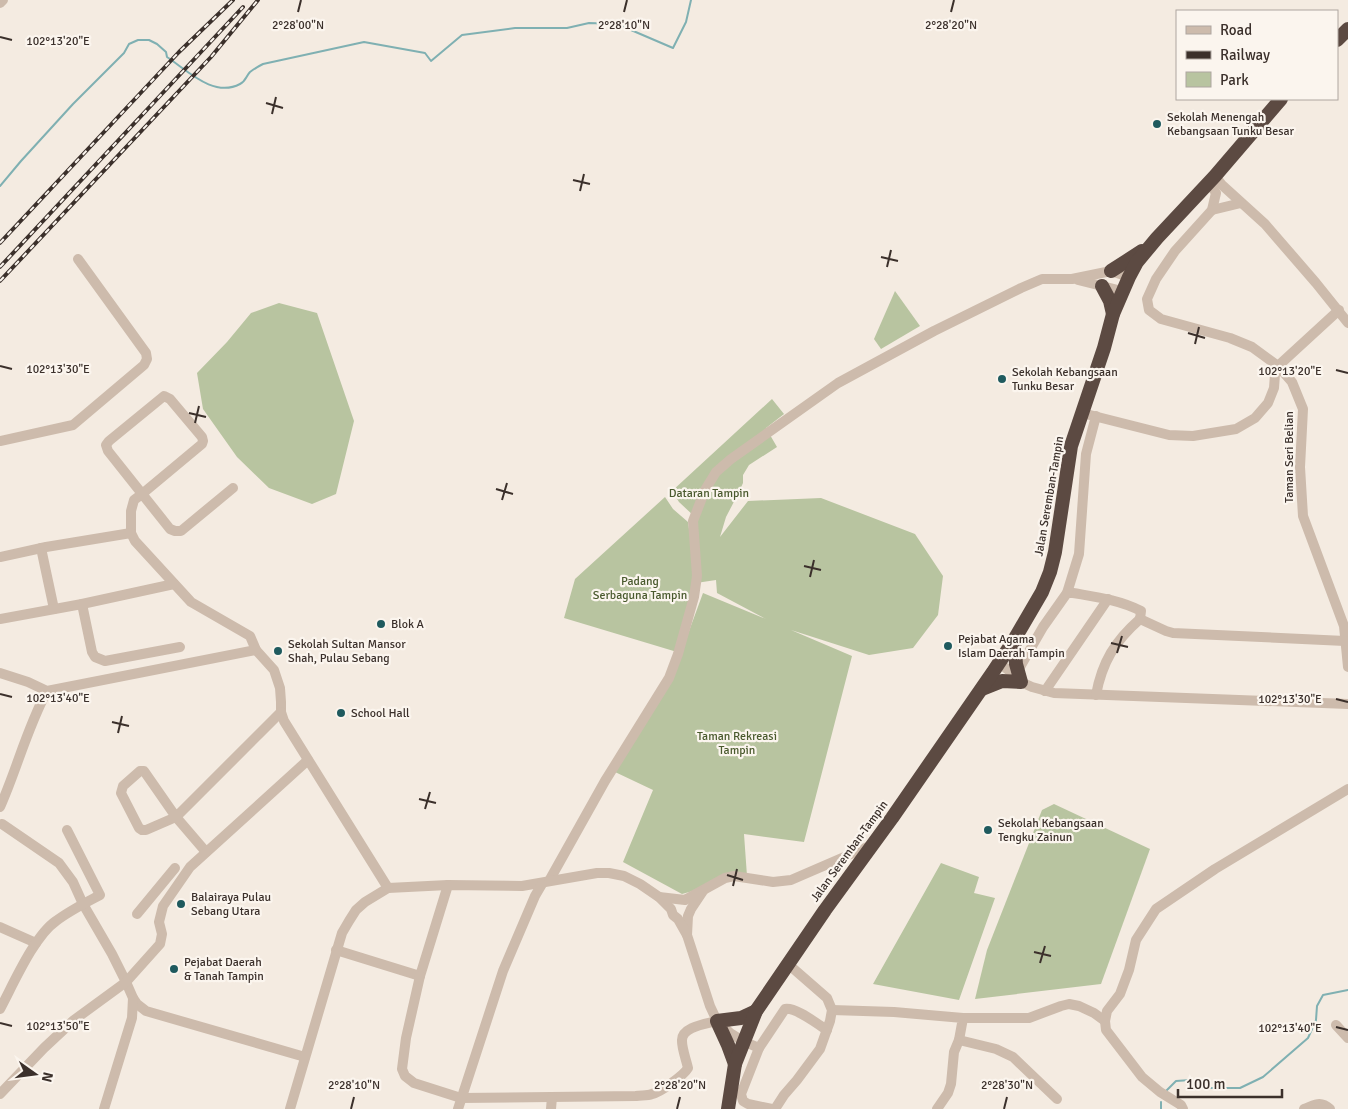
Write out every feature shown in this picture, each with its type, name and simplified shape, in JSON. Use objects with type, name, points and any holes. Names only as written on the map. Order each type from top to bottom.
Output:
[{"type":"highway","points":[[1338,39],[1348,29]]},
{"type":"highway","name":"Jalan Seremban-Tampin","points":[[728,1109],[735,1064],[756,1011],[997,666],[1030,614],[1050,572],[1055,552],[1071,446],[1104,348],[1113,314],[1129,277],[1152,244],[1212,180],[1280,100]]},
{"type":"highway","points":[[1111,272],[1152,244]]},
{"type":"highway","points":[[1102,286],[1110,300],[1113,314]]},
{"type":"highway","points":[[981,689],[1002,680],[1017,677],[1014,640]]},
{"type":"highway","points":[[735,1064],[717,1021],[742,1018],[756,1011]]},
{"type":"street","points":[[0,3],[3,0]]},
{"type":"street","points":[[1212,180],[1241,202],[1265,224],[1348,323]]},
{"type":"street","points":[[1212,180],[1216,193],[1212,210],[1241,202]]},
{"type":"street","name":"Taman Seri Belian","points":[[1212,210],[1175,251],[1156,279],[1148,299],[1149,310],[1161,319],[1221,335],[1252,347],[1278,366],[1292,382],[1303,409],[1300,466],[1303,516],[1344,626],[1348,667]]},
{"type":"street","points":[[0,441],[73,425],[144,366],[147,359],[146,353],[78,260]]},
{"type":"street","points":[[458,1109],[503,971],[535,896],[669,678],[674,666],[694,597],[697,576],[693,520],[705,490],[716,472],[731,459],[838,383],[934,331],[1021,288],[1042,279],[1072,279],[1111,272],[1129,277]]},
{"type":"street","points":[[1072,279],[1122,291]]},
{"type":"street","points":[[1082,413],[1169,435],[1192,436],[1236,429],[1255,418],[1268,403],[1274,388],[1275,374],[1278,366],[1339,310]]},
{"type":"street","points":[[233,488],[181,530],[175,531],[170,529],[142,494],[108,451],[106,445],[164,396],[167,396],[202,437],[202,444],[142,494],[134,500],[131,511],[131,533],[135,541],[191,602],[250,636],[256,650],[274,670],[280,688],[280,712],[284,721],[388,888]]},
{"type":"street","points":[[1017,677],[1043,627],[1067,593],[1079,554],[1086,454],[1096,416]]},
{"type":"street","points":[[0,557],[131,533]]},
{"type":"street","points":[[41,548],[54,609]]},
{"type":"street","points":[[0,619],[174,584]]},
{"type":"street","points":[[1067,593],[1108,599],[1134,608],[1140,615],[1166,631],[1344,641]]},
{"type":"street","points":[[1046,691],[1108,599]]},
{"type":"street","points":[[82,604],[92,652],[95,657],[106,661],[180,647]]},
{"type":"street","points":[[1096,695],[1099,678],[1106,661],[1123,634],[1140,615]]},
{"type":"street","points":[[0,673],[28,682],[47,691],[256,650]]},
{"type":"street","points":[[997,666],[1011,672],[1032,687],[1054,693],[1348,704]]},
{"type":"street","points":[[0,807],[11,783],[39,706],[47,691]]},
{"type":"street","points":[[206,852],[176,817],[144,771],[140,771],[123,786],[121,793],[138,828],[146,830],[176,817],[280,712]]},
{"type":"street","points":[[0,1094],[74,1020],[126,982],[160,944],[162,934],[159,922],[163,906],[190,867],[308,760]]},
{"type":"street","points":[[1183,1109],[1181,1105],[1160,1092],[1142,1077],[1106,1030],[1105,1021],[1108,1011],[1120,994],[1129,970],[1136,940],[1156,909],[1215,869],[1348,788]]},
{"type":"street","points":[[0,811],[3,818],[1,825],[59,863],[72,882],[112,954],[136,1004],[146,1011],[305,1057]]},
{"type":"street","points":[[0,1009],[36,943],[46,930],[55,921],[100,895],[67,830]]},
{"type":"street","points":[[671,909],[672,903],[704,890],[725,878],[734,876],[773,882],[790,880],[872,845]]},
{"type":"street","points":[[137,914],[175,868]]},
{"type":"street","points":[[290,1109],[342,933],[356,910],[388,888],[448,885],[522,886],[597,873],[609,873],[624,876],[640,884],[659,897],[671,909],[673,915],[686,915]]},
{"type":"street","points":[[448,885],[420,976],[406,1038],[402,1069],[405,1076],[414,1083],[461,1098],[636,1096],[653,1094],[686,1072],[688,1068],[681,1040],[683,1034],[687,1030],[717,1021]]},
{"type":"street","points":[[522,886],[527,897],[529,911]]},
{"type":"street","points":[[686,915],[704,890]]},
{"type":"street","points":[[659,897],[689,903],[686,915],[687,935],[710,1006],[717,1021],[730,1033],[759,1048]]},
{"type":"street","points":[[147,901],[160,916]]},
{"type":"street","points":[[0,927],[36,943]]},
{"type":"street","points":[[336,950],[420,976]]},
{"type":"street","points":[[788,964],[827,998],[832,1010],[827,1030],[820,1049],[774,1109],[748,1104],[743,1101],[741,1094],[759,1048],[785,1009],[796,1010],[827,1030]]},
{"type":"street","points":[[104,1109],[133,1013],[133,998]]},
{"type":"street","points":[[832,1010],[894,1012],[963,1018],[1029,1018],[1069,1004],[1079,1006],[1094,1013],[1105,1021]]},
{"type":"street","points":[[128,1029],[146,1011]]},
{"type":"street","points":[[937,1109],[950,1089],[954,1052],[959,1040],[963,1018]]},
{"type":"street","points":[[1336,1025],[1348,1038]]},
{"type":"street","points":[[959,1040],[996,1049],[1013,1057],[1057,1099]]},
{"type":"street","points":[[551,1109],[552,1097]]},
{"type":"street","points":[[1304,1109],[1318,1104],[1324,1104],[1330,1109]]},
{"type":"green space","points":[[895,291],[920,326],[881,349],[874,339]]},
{"type":"green space","points":[[279,303],[317,313],[354,421],[336,494],[312,504],[269,488],[237,457],[203,409],[197,373],[227,342],[251,313]]},
{"type":"green space","points":[[772,399],[784,414],[766,428],[777,447],[749,465],[743,475],[743,483],[726,517],[720,537],[748,501],[821,498],[915,534],[943,576],[938,615],[913,648],[869,655],[791,630],[852,656],[804,842],[744,834],[747,876],[682,894],[623,862],[653,790],[615,772],[678,661],[703,593],[766,619],[717,593],[716,580],[696,583],[695,517],[679,502],[672,491]]},
{"type":"green space","name":"Padang Serbaguna Tampin","points":[[665,497],[673,509],[688,522],[693,557],[694,581],[677,652],[564,618],[575,579]]},
{"type":"green space","points":[[1054,804],[1150,849],[1101,984],[975,999],[987,950],[1042,810]]},
{"type":"green space","points":[[941,863],[979,877],[974,893],[995,898],[959,1000],[873,984]]},
{"type":"waterway","points":[[0,186],[73,104],[124,53],[129,44],[138,40],[149,40],[157,44],[166,52],[167,57],[192,75],[221,88],[242,83],[250,72],[263,64],[364,42],[425,53],[431,61],[462,35],[515,28],[567,28],[589,23],[617,24],[673,48],[686,22],[691,0]]},
{"type":"waterway","points":[[1166,1091],[1176,1081],[1191,1080],[1202,1088],[1240,1088],[1263,1077],[1308,1038],[1316,1020],[1317,1006],[1323,995],[1348,990]]},
{"type":"waterway","points":[[1161,1102],[1161,1109]]},
{"type":"railway","points":[[0,243],[179,52],[233,0]]},
{"type":"railway","points":[[0,281],[211,57],[258,0]]},
{"type":"railway","points":[[0,267],[243,7]]},
{"type":"place","name":"Sekolah Menengah Kebangsaan Tunku Besar","points":[[1157,124]]},
{"type":"place","name":"Sekolah Kebangsaan Tunku Besar","points":[[1002,379]]},
{"type":"place","name":"Blok A","points":[[381,624]]},
{"type":"place","name":"Pejabat Agama Islam Daerah Tampin","points":[[948,646]]},
{"type":"place","name":"Sekolah Sultan Mansor Shah, Pulau Sebang","points":[[278,651]]},
{"type":"place","name":"School Hall","points":[[341,713]]},
{"type":"place","name":"Sekolah Kebangsaan Tengku Zainun","points":[[988,830]]},
{"type":"place","name":"Balairaya Pulau Sebang Utara","points":[[181,904]]},
{"type":"place","name":"Pejabat Daerah & Tanah Tampin","points":[[174,969]]},
{"type":"park label","name":"Dataran Tampin","points":[[709,493]]},
{"type":"park label","name":"Taman Rekreasi Tampin","points":[[737,743]]}]
